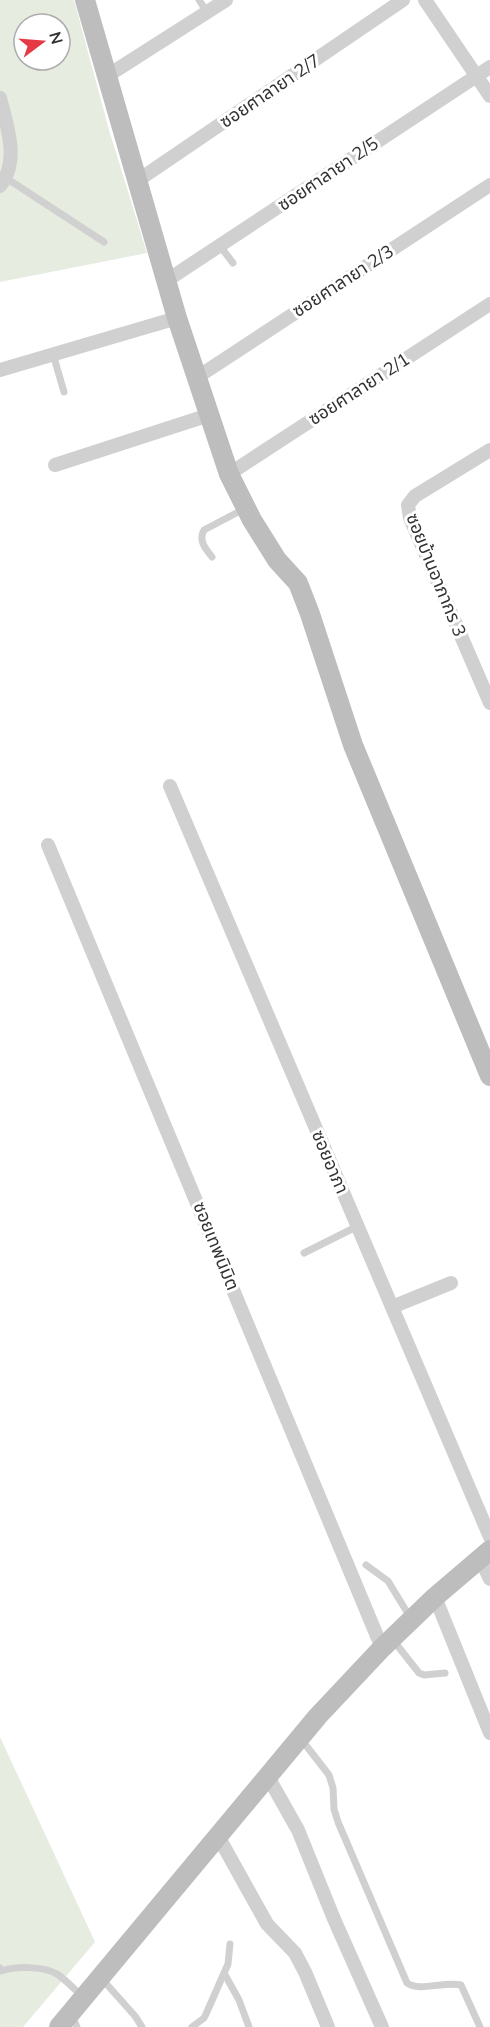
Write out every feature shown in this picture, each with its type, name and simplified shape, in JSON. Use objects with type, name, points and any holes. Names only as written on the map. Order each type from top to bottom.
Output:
[{"type":"street","points":[[85,0],[177,318],[229,474],[277,560],[298,583],[353,745],[490,1076]]},
{"type":"street","points":[[107,76],[226,0]]},
{"type":"street","name":"ซอยศาลายา 2/7","points":[[137,182],[403,0]]},
{"type":"street","points":[[425,0],[490,96]]},
{"type":"street","name":"ซอยศาลายา 2/5","points":[[166,281],[490,67]]},
{"type":"street","points":[[0,98],[8,129],[11,154],[3,182]]},
{"type":"street","name":"ซอยศาลายา 2/3","points":[[196,378],[490,185]]},
{"type":"street","name":"ซอยศาลายา 2/1","points":[[229,474],[490,304]]},
{"type":"street","points":[[0,370],[177,318]]},
{"type":"street","points":[[55,465],[208,415]]},
{"type":"street","points":[[487,452],[490,467]]},
{"type":"street","name":"ซอยบ้านอาภากร 3","points":[[487,452],[415,496],[408,505],[410,518],[490,703]]},
{"type":"street","name":"ซอยอาภา","points":[[170,786],[490,1537]]},
{"type":"street","name":"ซอยเทพนิมิต","points":[[48,845],[387,1643]]},
{"type":"street","points":[[392,1307],[451,1283]]},
{"type":"street","points":[[69,2022],[84,1997],[100,1977],[267,1775],[387,1643],[485,1554],[490,1580]]},
{"type":"street","points":[[435,1597],[490,1733]]},
{"type":"street","points":[[267,1775],[298,1830],[382,2027]]},
{"type":"street","points":[[218,1836],[267,1924],[295,1953],[328,2027]]},
{"type":"lane","points":[[199,0],[207,12]]},
{"type":"lane","points":[[3,182],[104,242]]},
{"type":"lane","points":[[220,246],[233,263]]},
{"type":"lane","points":[[53,354],[64,392]]},
{"type":"lane","points":[[212,557],[201,540],[204,530],[246,508]]},
{"type":"lane","points":[[303,1253],[358,1227]]},
{"type":"lane","points":[[366,1564],[388,1581],[411,1619]]},
{"type":"lane","points":[[387,1643],[419,1673],[424,1675],[445,1673]]},
{"type":"lane","points":[[300,1737],[329,1775],[338,1822],[407,1983],[416,1987],[454,1983],[461,1985],[480,2027]]},
{"type":"lane","points":[[192,2027],[204,2018],[230,1958],[230,1944]]},
{"type":"lane","points":[[0,1970],[27,1968],[56,1973],[84,1997]]},
{"type":"lane","points":[[224,1973],[239,2000],[249,2027]]},
{"type":"lane","points":[[100,1977],[142,2027]]},
{"type":"shaded area","points":[[0,0],[74,0],[109,130],[147,253],[0,282]]},
{"type":"shaded area","points":[[0,1737],[95,1942],[23,2027],[0,2027]]}]
